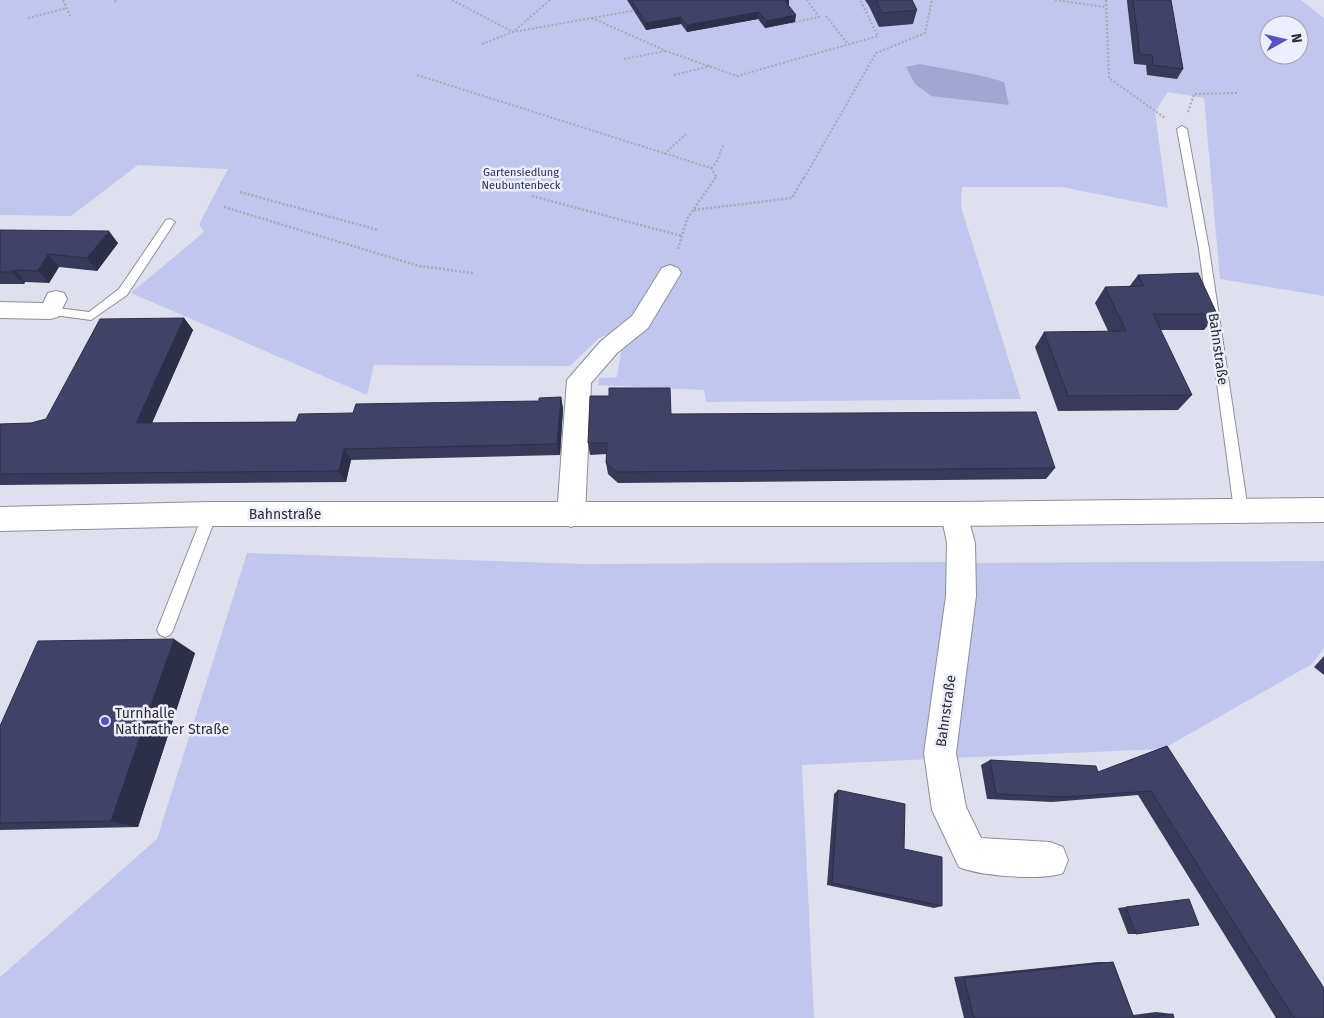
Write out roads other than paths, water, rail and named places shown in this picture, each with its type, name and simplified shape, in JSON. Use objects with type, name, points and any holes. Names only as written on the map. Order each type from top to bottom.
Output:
[{"type":"main road","points":[[571,515],[579,380],[609,347],[640,322],[670,273]]},
{"type":"main road","points":[[0,310],[53,305]]},
{"type":"main road","name":"Bahnstraße","points":[[0,519],[210,514],[955,514],[1324,510]]},
{"type":"main road","name":"Bahnstraße","points":[[955,514],[961,543],[961,596],[940,753],[949,810],[971,854],[1050,860]]},
{"type":"lane","name":"Bahnstraße","points":[[1182,129],[1204,249],[1241,510]]},
{"type":"lane","points":[[53,305],[91,316],[123,292],[170,222]]},
{"type":"lane","points":[[165,630],[210,514]]},
{"type":"place","name":"Turnhalle Nathrather Straße","points":[[105,721]]},
{"type":"park label","name":"Gartensiedlung Neubuntenbeck","points":[[521,178]]}]
